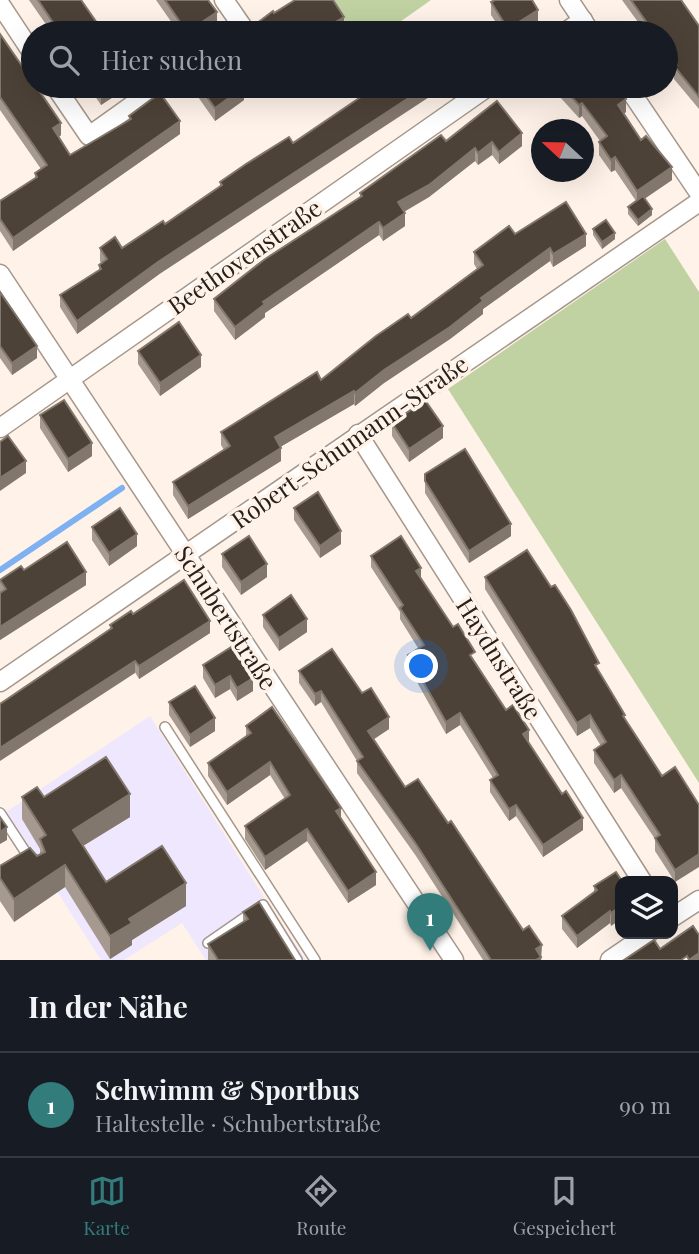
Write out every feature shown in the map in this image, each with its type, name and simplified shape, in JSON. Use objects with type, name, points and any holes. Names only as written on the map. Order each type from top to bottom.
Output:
[{"type":"street","points":[[224,0],[239,21]]},
{"type":"street","points":[[569,0],[583,21]]},
{"type":"street","points":[[0,4],[21,36]]},
{"type":"street","points":[[63,98],[89,136],[142,98]]},
{"type":"street","name":"Beethovenstraße","points":[[0,428],[472,98]]},
{"type":"street","points":[[635,98],[699,194]]},
{"type":"street","name":"Robert-Schumann-Straße","points":[[0,682],[699,202]]},
{"type":"street","name":"Schubertstraße","points":[[0,274],[71,376],[454,960]]},
{"type":"street","name":"Haydnstraße","points":[[358,434],[639,876]]},
{"type":"street","points":[[678,914],[699,900]]},
{"type":"street","points":[[610,960],[641,939]]},
{"type":"lane","points":[[165,727],[315,960]]},
{"type":"lane","points":[[0,813],[39,872]]},
{"type":"lane","points":[[21,868],[31,861]]},
{"type":"lane","points":[[208,943],[263,905],[297,960]]},
{"type":"shaded area","points":[[150,716],[306,960],[206,960],[182,923],[124,960],[101,960],[6,812]]},
{"type":"green space","points":[[330,0],[431,0],[401,21],[345,21]]},
{"type":"green space","points":[[665,239],[699,292],[699,783],[448,389]]},
{"type":"building","points":[[38,0],[81,0],[96,21],[52,21]]},
{"type":"building","points":[[165,0],[208,0],[217,12],[204,21],[179,21]]},
{"type":"building","points":[[295,0],[333,0],[344,17],[337,21],[260,21],[273,11],[274,13]]},
{"type":"building","points":[[532,0],[538,10],[521,21],[503,21],[491,2]]},
{"type":"building","points":[[631,0],[681,0],[699,26],[699,97],[678,71],[678,21],[646,21]]},
{"type":"building","points":[[0,34],[21,65],[21,98],[44,98],[61,123],[53,128],[70,155],[131,119],[129,116],[153,98],[164,98],[180,121],[13,238],[0,219],[0,201],[37,177],[35,173],[47,165],[0,97]]},
{"type":"building","points":[[208,98],[229,98],[215,108]]},
{"type":"building","points":[[359,98],[409,98],[158,262],[77,321],[60,295],[101,269],[99,265],[107,259],[100,248],[115,237],[122,248],[163,221],[165,224],[222,185],[220,182],[289,137],[293,143]]},
{"type":"building","points":[[572,98],[625,98],[618,105],[641,140],[646,136],[672,167],[637,191],[615,157],[611,160],[599,142],[607,136],[582,103],[579,105]]},
{"type":"building","points":[[497,101],[522,133],[499,152],[492,142],[478,153],[475,148],[429,185],[398,202],[405,213],[383,228],[379,222],[263,302],[265,304],[235,327],[214,299],[265,259],[362,196],[360,193],[441,135],[446,141]]},
{"type":"building","points":[[643,196],[652,209],[638,220],[628,207]]},
{"type":"building","points":[[566,202],[586,234],[553,254],[550,248],[481,298],[483,301],[450,327],[384,370],[355,393],[354,391],[275,437],[281,448],[188,506],[173,482],[230,446],[221,432],[317,372],[321,380],[376,336],[408,314],[411,318],[483,265],[474,252],[509,226],[515,234]]},
{"type":"building","points":[[606,220],[615,233],[602,242],[593,229]]},
{"type":"building","points":[[0,292],[37,346],[12,363],[0,346]]},
{"type":"building","points":[[179,322],[201,355],[160,383],[138,351]]},
{"type":"building","points":[[64,400],[92,443],[68,459],[40,415]]},
{"type":"building","points":[[425,400],[443,426],[409,449],[392,423]]},
{"type":"building","points":[[8,436],[26,461],[0,478],[0,442]]},
{"type":"building","points":[[465,449],[511,524],[469,551],[425,481],[425,474]]},
{"type":"building","points":[[318,492],[341,531],[320,546],[294,508]]},
{"type":"building","points":[[120,508],[137,534],[109,553],[92,527]]},
{"type":"building","points":[[249,536],[267,564],[241,582],[222,554]]},
{"type":"building","points":[[401,536],[421,568],[416,571],[453,627],[458,624],[475,652],[470,655],[506,710],[513,705],[529,730],[523,734],[562,794],[566,791],[583,818],[543,845],[516,805],[509,809],[490,780],[498,775],[460,713],[446,722],[408,655],[424,645],[400,608],[403,605],[371,556]]},
{"type":"building","points":[[67,542],[86,572],[0,627],[0,593],[6,589],[0,580],[21,566],[24,570]]},
{"type":"building","points":[[527,550],[551,587],[555,585],[571,610],[599,663],[595,665],[625,715],[623,716],[662,776],[675,767],[699,805],[699,854],[675,870],[655,838],[660,835],[621,775],[614,780],[594,750],[606,742],[590,715],[577,723],[485,577]]},
{"type":"building","points":[[184,580],[210,621],[139,666],[135,661],[0,748],[0,704],[112,628],[110,625],[131,611],[133,614]]},
{"type":"building","points":[[291,595],[307,619],[279,638],[263,615]]},
{"type":"building","points":[[233,646],[253,678],[237,688],[230,676],[215,685],[203,665]]},
{"type":"building","points":[[332,649],[362,693],[371,688],[389,717],[368,731],[405,787],[418,779],[448,823],[451,821],[523,930],[529,926],[542,945],[536,949],[541,957],[536,960],[491,960],[416,844],[357,761],[363,757],[321,691],[315,694],[299,671]]},
{"type":"building","points":[[195,686],[215,718],[190,735],[169,702]]},
{"type":"building","points":[[272,707],[341,808],[336,811],[376,872],[348,891],[307,829],[265,857],[245,826],[290,795],[270,762],[227,792],[208,763],[251,733],[246,726]]},
{"type":"building","points":[[106,757],[130,794],[73,830],[106,882],[162,846],[186,883],[129,919],[132,923],[110,936],[65,865],[14,899],[0,878],[0,866],[30,848],[37,856],[45,852],[40,839],[46,835],[22,797],[37,787],[44,797]]},
{"type":"building","points":[[0,817],[7,827],[0,832]]},
{"type":"building","points":[[616,872],[619,876],[615,876],[615,910],[611,913],[610,911],[577,936],[562,916],[597,890],[594,886]]},
{"type":"building","points":[[259,902],[295,960],[218,960],[208,944],[248,919],[243,912]]},
{"type":"building","points":[[693,926],[699,935],[699,953],[689,960],[687,956],[681,960],[624,960],[654,940],[660,949]]},
{"type":"waterway","points":[[0,570],[122,488]]},
{"type":"place","name":"Schwimm & Sportbus","points":[[430,951]]}]
